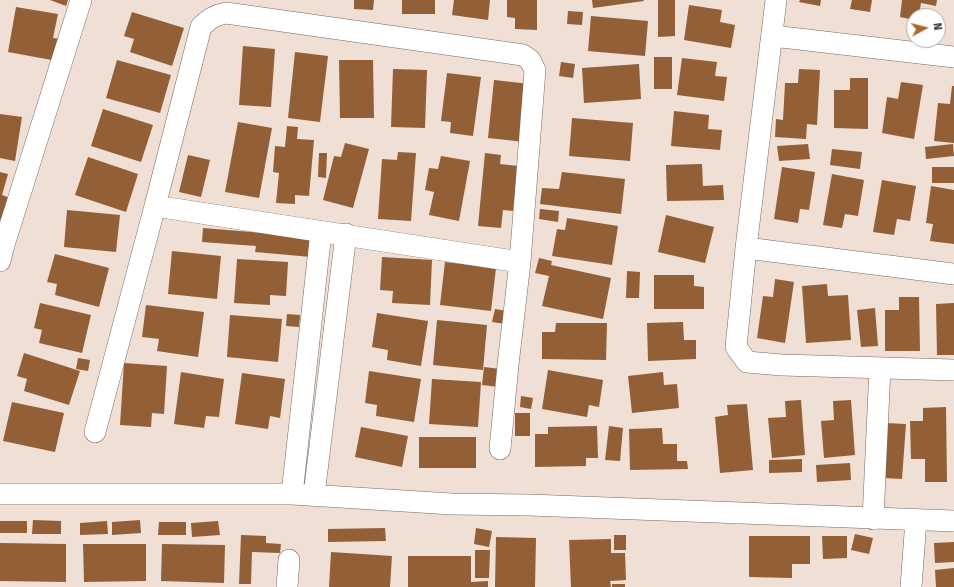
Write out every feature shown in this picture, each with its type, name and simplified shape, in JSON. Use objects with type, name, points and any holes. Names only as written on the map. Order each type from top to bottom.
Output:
[{"type":"street","points":[[0,260],[81,0]]},
{"type":"street","points":[[776,0],[773,36],[746,248],[736,347],[747,362],[782,365],[954,370]]},
{"type":"street","points":[[95,432],[201,27],[209,18],[226,13],[523,55],[530,60],[535,70],[520,262],[500,449]]},
{"type":"street","points":[[773,36],[954,57]]},
{"type":"street","points":[[155,206],[321,232],[346,234],[520,262]]},
{"type":"street","points":[[292,494],[321,232]]},
{"type":"street","points":[[314,496],[346,234]]},
{"type":"street","points":[[746,248],[954,274]]},
{"type":"street","points":[[873,519],[880,368]]},
{"type":"street","points":[[0,494],[292,494],[452,504],[529,505],[954,521]]},
{"type":"street","points":[[910,587],[916,520]]},
{"type":"street","points":[[287,587],[289,560]]},
{"type":"building","points":[[50,0],[68,0],[66,6]]},
{"type":"building","points":[[354,0],[374,0],[373,10],[354,9]]},
{"type":"building","points":[[402,0],[435,0],[435,14],[402,14]]},
{"type":"building","points":[[454,0],[490,0],[488,20],[452,15]]},
{"type":"building","points":[[507,0],[537,0],[537,30],[515,29],[515,18],[507,17]]},
{"type":"building","points":[[592,0],[643,0],[644,1],[593,8]]},
{"type":"building","points":[[658,0],[675,0],[675,36],[658,37]]},
{"type":"building","points":[[800,0],[821,0],[820,6],[799,2]]},
{"type":"building","points":[[852,0],[872,0],[870,12],[850,9]]},
{"type":"building","points":[[902,0],[937,0],[936,6],[921,3],[920,8],[906,8],[906,18],[900,17]]},
{"type":"building","points":[[689,5],[722,10],[720,22],[735,25],[731,48],[684,40]]},
{"type":"building","points":[[16,7],[58,14],[53,38],[61,39],[57,61],[8,52]]},
{"type":"building","points":[[568,11],[583,12],[582,25],[567,24]]},
{"type":"building","points":[[132,12],[184,28],[172,66],[130,52],[134,39],[124,36]]},
{"type":"building","points":[[591,16],[648,21],[645,56],[588,51]]},
{"type":"building","points":[[243,46],[275,49],[271,107],[239,105]]},
{"type":"building","points":[[295,52],[328,56],[320,122],[288,118]]},
{"type":"building","points":[[654,57],[672,57],[672,89],[654,89]]},
{"type":"building","points":[[682,58],[717,62],[715,76],[727,77],[724,101],[677,95]]},
{"type":"building","points":[[117,60],[171,75],[160,113],[106,98]]},
{"type":"building","points":[[339,60],[373,60],[374,118],[340,118]]},
{"type":"building","points":[[561,62],[575,64],[573,78],[559,76]]},
{"type":"building","points":[[639,64],[641,99],[584,103],[582,68]]},
{"type":"building","points":[[393,69],[427,70],[425,128],[391,127]]},
{"type":"building","points":[[799,69],[820,70],[817,125],[807,124],[806,139],[775,137],[776,119],[783,120],[785,83],[798,83]]},
{"type":"building","points":[[447,73],[481,77],[473,136],[450,133],[451,122],[441,121]]},
{"type":"building","points":[[850,78],[868,78],[868,129],[834,128],[834,90],[850,90]]},
{"type":"building","points":[[494,80],[530,84],[525,142],[488,138]]},
{"type":"building","points":[[901,82],[923,85],[914,139],[882,133],[887,97],[898,99]]},
{"type":"building","points":[[952,86],[954,86],[954,143],[934,141],[938,103],[950,104]]},
{"type":"building","points":[[103,109],[153,125],[141,162],[91,146]]},
{"type":"building","points":[[674,111],[709,115],[708,129],[722,130],[720,150],[671,146]]},
{"type":"building","points":[[0,114],[22,117],[15,161],[0,158]]},
{"type":"building","points":[[572,118],[633,123],[630,161],[569,156]]},
{"type":"building","points":[[238,122],[272,128],[259,198],[225,192]]},
{"type":"building","points":[[287,126],[298,127],[297,139],[314,140],[309,196],[295,195],[295,204],[276,203],[279,173],[273,172],[275,146],[285,147]]},
{"type":"building","points":[[345,143],[369,149],[353,208],[323,200],[334,156],[341,157]]},
{"type":"building","points":[[808,144],[810,159],[779,161],[777,146]]},
{"type":"building","points":[[953,144],[954,156],[926,159],[925,147]]},
{"type":"building","points":[[832,149],[862,152],[860,169],[830,165]]},
{"type":"building","points":[[398,152],[416,153],[411,221],[378,219],[382,159],[397,160]]},
{"type":"building","points":[[319,153],[327,153],[326,178],[318,177]]},
{"type":"building","points":[[485,153],[501,155],[500,164],[518,166],[513,211],[503,210],[501,228],[478,226]]},
{"type":"building","points":[[188,155],[210,160],[201,197],[179,192]]},
{"type":"building","points":[[441,156],[470,161],[459,221],[429,215],[434,192],[425,190],[429,168],[438,169]]},
{"type":"building","points":[[88,157],[138,174],[126,212],[75,195]]},
{"type":"building","points":[[702,164],[703,186],[723,185],[724,200],[667,201],[666,165]]},
{"type":"building","points":[[782,167],[815,172],[809,210],[800,209],[798,223],[774,219]]},
{"type":"building","points":[[932,167],[954,167],[954,183],[932,183]]},
{"type":"building","points":[[0,172],[8,174],[2,195],[10,198],[4,220],[0,219]]},
{"type":"building","points":[[562,172],[625,179],[621,214],[540,204],[542,188],[559,189]]},
{"type":"building","points":[[832,174],[864,180],[858,216],[845,214],[842,228],[823,225]]},
{"type":"building","points":[[882,180],[916,186],[910,221],[897,219],[894,235],[873,232]]},
{"type":"building","points":[[931,186],[954,190],[954,244],[930,241],[933,224],[926,223]]},
{"type":"building","points":[[540,209],[559,211],[558,222],[539,219]]},
{"type":"building","points":[[67,210],[120,215],[116,252],[64,247]]},
{"type":"building","points":[[666,215],[714,227],[705,263],[658,252]]},
{"type":"building","points":[[567,218],[618,226],[612,265],[552,256],[557,229],[565,230]]},
{"type":"building","points":[[203,228],[312,237],[311,257],[255,252],[256,246],[202,242]]},
{"type":"building","points":[[172,251],[221,256],[217,299],[168,294]]},
{"type":"building","points":[[55,254],[109,268],[99,307],[55,295],[57,284],[47,282]]},
{"type":"building","points":[[382,257],[432,260],[430,305],[392,303],[393,291],[380,290]]},
{"type":"building","points":[[539,258],[552,261],[551,265],[611,278],[603,319],[542,306],[549,276],[535,273]]},
{"type":"building","points":[[237,259],[288,262],[286,296],[270,295],[270,305],[234,303]]},
{"type":"building","points":[[445,262],[496,268],[491,311],[440,305]]},
{"type":"building","points":[[627,271],[640,272],[639,298],[626,298]]},
{"type":"building","points":[[654,275],[694,275],[694,286],[704,287],[704,309],[654,309]]},
{"type":"building","points":[[775,279],[794,282],[785,343],[757,338],[763,296],[773,297]]},
{"type":"building","points":[[827,284],[828,296],[848,295],[851,340],[806,343],[802,286]]},
{"type":"building","points":[[899,297],[919,297],[920,351],[885,351],[885,310],[899,310]]},
{"type":"building","points":[[40,303],[91,315],[82,353],[39,343],[42,330],[34,328]]},
{"type":"building","points":[[954,303],[954,355],[937,355],[936,304]]},
{"type":"building","points":[[146,305],[204,312],[198,357],[157,351],[159,339],[142,337]]},
{"type":"building","points":[[875,308],[878,346],[861,347],[857,310]]},
{"type":"building","points":[[495,309],[507,311],[505,324],[492,322]]},
{"type":"building","points":[[377,313],[428,321],[421,366],[387,360],[388,350],[372,347]]},
{"type":"building","points":[[287,314],[300,315],[299,327],[286,326]]},
{"type":"building","points":[[230,315],[282,319],[278,362],[227,357]]},
{"type":"building","points":[[437,320],[487,325],[483,370],[433,365]]},
{"type":"building","points":[[683,322],[684,340],[696,340],[696,359],[648,361],[647,323]]},
{"type":"building","points":[[556,323],[607,323],[606,360],[542,359],[542,332],[555,332]]},
{"type":"building","points":[[24,353],[80,371],[69,405],[24,391],[27,379],[17,376]]},
{"type":"building","points":[[78,358],[90,360],[88,371],[76,369]]},
{"type":"building","points":[[124,363],[167,366],[164,414],[152,413],[151,427],[120,425]]},
{"type":"building","points":[[484,367],[501,369],[499,387],[482,385]]},
{"type":"building","points":[[548,370],[603,380],[599,407],[589,405],[587,417],[542,409]]},
{"type":"building","points":[[369,371],[421,379],[414,422],[376,416],[377,405],[365,403]]},
{"type":"building","points":[[181,372],[224,379],[219,417],[206,416],[204,428],[174,424]]},
{"type":"building","points":[[663,372],[664,385],[677,384],[679,408],[632,413],[628,376]]},
{"type":"building","points":[[242,373],[285,379],[280,418],[270,416],[268,429],[235,424]]},
{"type":"building","points":[[432,379],[481,382],[478,427],[429,424]]},
{"type":"building","points":[[521,396],[533,398],[531,409],[520,407]]},
{"type":"building","points":[[801,400],[805,455],[772,458],[768,418],[786,417],[785,401]]},
{"type":"building","points":[[851,400],[855,455],[824,458],[821,421],[834,420],[833,401]]},
{"type":"building","points":[[12,402],[64,413],[55,452],[3,441]]},
{"type":"building","points":[[747,404],[753,470],[720,473],[715,417],[728,415],[727,405]]},
{"type":"building","points":[[946,407],[947,482],[925,482],[925,459],[911,459],[910,421],[923,421],[923,408]]},
{"type":"building","points":[[515,413],[530,413],[530,436],[515,436]]},
{"type":"building","points":[[886,423],[906,424],[902,479],[883,478]]},
{"type":"building","points":[[597,426],[598,458],[586,458],[586,466],[535,467],[535,434],[548,434],[548,427]]},
{"type":"building","points":[[609,426],[623,428],[620,461],[605,460]]},
{"type":"building","points":[[361,427],[408,436],[402,467],[355,457]]},
{"type":"building","points":[[662,428],[663,444],[677,444],[677,461],[687,461],[688,469],[630,470],[629,429]]},
{"type":"building","points":[[419,437],[476,437],[476,468],[419,468]]},
{"type":"building","points":[[802,459],[802,472],[769,473],[769,460]]},
{"type":"building","points":[[850,463],[851,480],[817,482],[816,465]]},
{"type":"building","points":[[33,520],[61,521],[61,534],[32,534]]},
{"type":"building","points":[[140,520],[141,533],[112,535],[112,522]]},
{"type":"building","points":[[0,521],[27,521],[27,533],[0,533]]},
{"type":"building","points":[[107,521],[108,534],[80,535],[80,523]]},
{"type":"building","points":[[218,521],[220,535],[192,537],[191,523]]},
{"type":"building","points":[[159,522],[186,522],[186,535],[158,535]]},
{"type":"building","points":[[385,528],[386,541],[328,542],[328,529]]},
{"type":"building","points":[[476,528],[492,531],[489,547],[474,544]]},
{"type":"building","points":[[855,534],[873,538],[869,554],[851,550]]},
{"type":"building","points":[[241,535],[266,536],[266,543],[281,544],[280,553],[252,552],[251,584],[239,584]]},
{"type":"building","points":[[614,535],[626,535],[626,550],[614,550]]},
{"type":"building","points":[[749,536],[810,536],[810,564],[792,564],[792,578],[749,577]]},
{"type":"building","points":[[822,536],[847,536],[847,558],[823,559]]},
{"type":"building","points":[[496,537],[536,538],[535,587],[495,587]]},
{"type":"building","points":[[611,539],[611,553],[625,553],[626,580],[610,581],[611,587],[571,587],[569,540]]},
{"type":"building","points":[[954,542],[954,562],[935,563],[934,543]]},
{"type":"building","points":[[0,543],[66,544],[66,582],[0,581]]},
{"type":"building","points":[[83,544],[146,544],[146,581],[84,582]]},
{"type":"building","points":[[162,544],[225,545],[224,583],[161,581]]},
{"type":"building","points":[[475,550],[490,550],[489,578],[475,578]]},
{"type":"building","points":[[331,552],[392,556],[390,587],[329,587]]},
{"type":"building","points":[[408,556],[471,556],[471,582],[488,581],[488,587],[408,587]]},
{"type":"building","points":[[954,568],[954,587],[936,587],[935,570]]},
{"type":"building","points":[[612,584],[625,584],[625,587],[612,587]]}]
